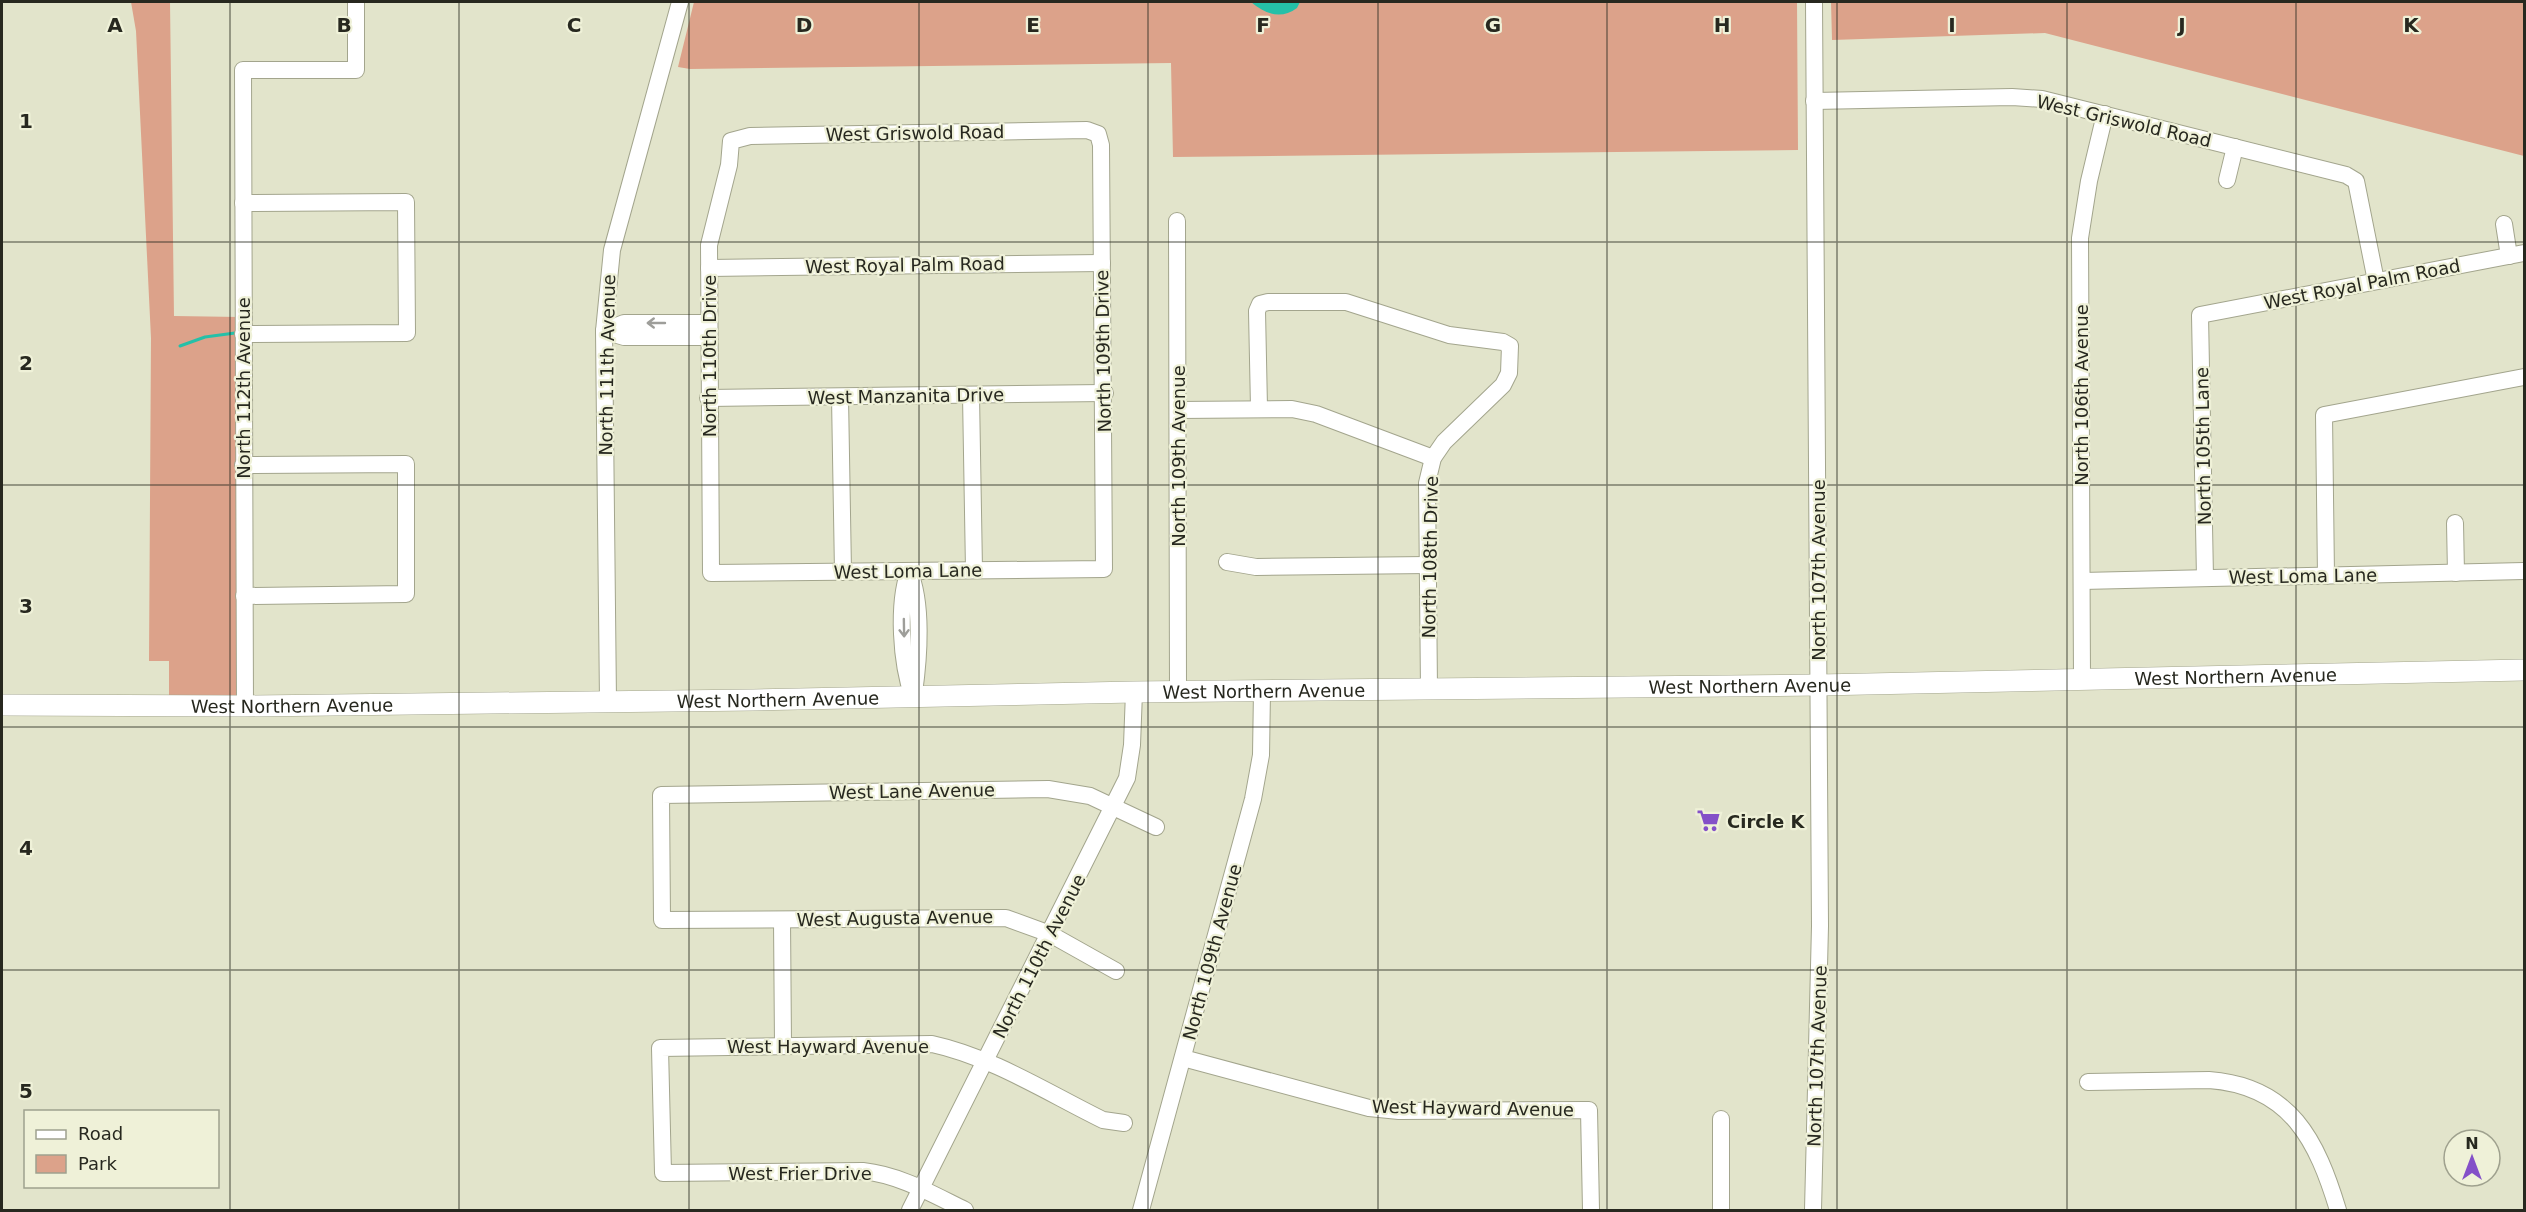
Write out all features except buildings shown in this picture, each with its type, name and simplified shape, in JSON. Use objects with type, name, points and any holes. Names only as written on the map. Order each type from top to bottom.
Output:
[{"type":"main road","name":"West Northern Avenue","points":[[2,705],[245,706],[1134,692],[1819,685],[2524,670]]},
{"type":"street","name":"North 112th Avenue","points":[[245,706],[243,70],[356,70],[356,2]]},
{"type":"street","name":"North 111th Avenue","points":[[608,701],[604,331],[612,250],[680,2]]},
{"type":"street","name":"North 107th Avenue","points":[[1813,1210],[1820,965],[1814,2]]},
{"type":"street","name":"West Griswold Road","points":[[1814,101],[2012,97],[2042,99],[2346,175],[2356,182],[2376,281]]},
{"type":"street","name":"North 106th Avenue","points":[[2082,678],[2080,238],[2087,189],[2105,114]]},
{"type":"street","name":"West Griswold Road","points":[[731,141],[762,136],[1087,130],[1098,134]]},
{"type":"street","name":"North 109th Drive","points":[[1098,134],[1101,145],[1105,393],[1104,569]]},
{"type":"street","name":"North 110th Drive","points":[[711,573],[708,398],[709,245],[729,165],[731,141]]},
{"type":"street","points":[[2227,180],[2235,147]]},
{"type":"street","points":[[243,203],[406,202],[407,333],[243,334]]},
{"type":"street","name":"North 109th Avenue","points":[[1177,221],[1178,692]]},
{"type":"street","points":[[2504,224],[2517,254]]},
{"type":"street","name":"West Royal Palm Road","points":[[2200,315],[2517,254]]},
{"type":"street","name":"West Royal Palm Road","points":[[709,268],[1102,263]]},
{"type":"street","name":"North 108th Drive","points":[[1259,408],[1257,311],[1260,304],[1268,302],[1346,302],[1449,335],[1503,342],[1510,346],[1509,373],[1503,385],[1444,442],[1433,458],[1427,483],[1429,689]]},
{"type":"street","name":"North 105th Lane","points":[[2200,315],[2205,578]]},
{"type":"street","points":[[604,331],[624,337],[709,330]]},
{"type":"street","points":[[2326,576],[2324,414],[2524,377]]},
{"type":"street","name":"West Manzanita Drive","points":[[708,398],[1105,393]]},
{"type":"street","points":[[971,395],[974,570]]},
{"type":"street","points":[[840,397],[843,572]]},
{"type":"street","points":[[1178,410],[1292,409],[1316,414],[1433,458]]},
{"type":"street","points":[[243,465],[406,464],[406,594],[244,596]]},
{"type":"street","points":[[2455,523],[2456,573]]},
{"type":"street","points":[[1227,562],[1256,567],[1428,565]]},
{"type":"street","name":"West Loma Lane","points":[[711,573],[1104,569]]},
{"type":"street","points":[[909,571],[917,588],[917,671],[914,697]]},
{"type":"street","name":"West Loma Lane","points":[[2082,581],[2524,572]]},
{"type":"street","name":"North 109th Avenue","points":[[1141,1210],[1184,1058],[1257,781],[1262,691]]},
{"type":"street","name":"North 110th Avenue","points":[[910,1210],[1127,778],[1131,760],[1134,692]]},
{"type":"street","name":"West Lane Avenue","points":[[662,920],[662,795],[1048,789],[1090,796],[1156,827]]},
{"type":"street","name":"West Augusta Avenue","points":[[662,920],[992,916],[1021,921],[1050,934],[1116,971]]},
{"type":"street","points":[[782,920],[783,1045]]},
{"type":"street","name":"West Hayward Avenue","points":[[663,1173],[660,1048],[932,1044],[956,1049],[986,1062],[1103,1120],[1124,1123]]},
{"type":"street","name":"West Hayward Avenue","points":[[1184,1058],[1369,1108],[1399,1111],[1589,1110],[1591,1210]]},
{"type":"street","points":[[2088,1082],[2209,1080],[2223,1081],[2255,1091],[2284,1108],[2304,1130],[2320,1155],[2338,1210]]},
{"type":"street","points":[[1721,1119],[1721,1210]]},
{"type":"street","name":"West Frier Drive","points":[[663,1173],[863,1171],[895,1177],[965,1210]]},
{"type":"green space","points":[[131,2],[170,2],[174,316],[240,317],[241,698],[169,697],[169,661],[149,661],[151,338],[136,31]]},
{"type":"green space","points":[[694,2],[1797,2],[1798,150],[1173,157],[1171,63],[690,69],[678,67]]},
{"type":"green space","points":[[1831,2],[2524,2],[2524,156],[2045,33],[1832,40]]},
{"type":"water","points":[[1251,2],[1300,2],[1291,12],[1279,15],[1262,10]]},
{"type":"waterway","points":[[180,346],[205,337],[235,333]]},
{"type":"place","name":"Circle K","points":[[1709,821]]}]
